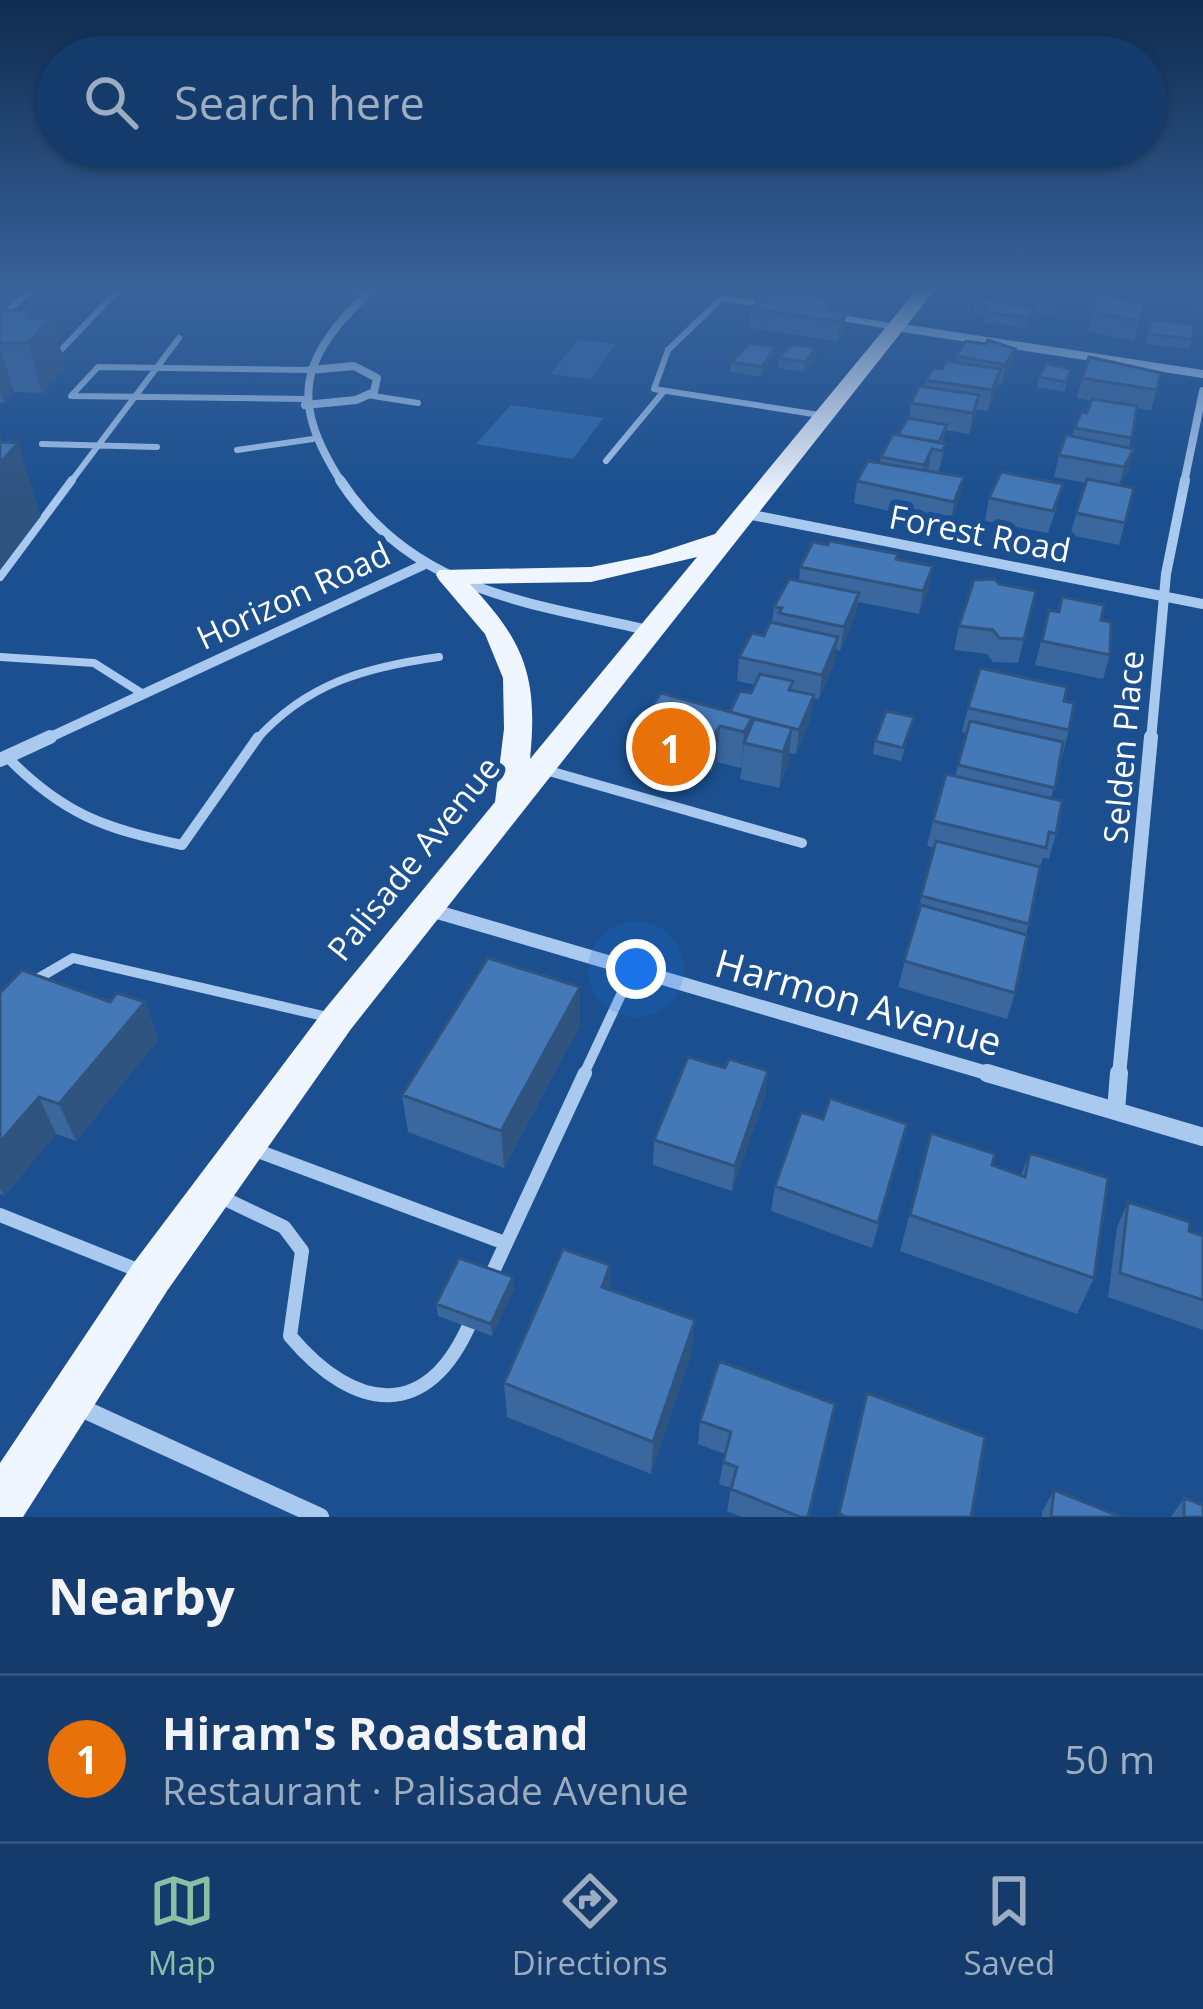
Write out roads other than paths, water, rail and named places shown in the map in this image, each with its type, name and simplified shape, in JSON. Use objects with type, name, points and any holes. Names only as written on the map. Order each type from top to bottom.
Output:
[{"type":"main road","name":"Palisade Avenue","points":[[0,1508],[151,1276],[338,1019],[872,358]]},
{"type":"main road","points":[[436,570],[542,579],[610,574],[654,565],[728,538]]},
{"type":"main road","points":[[436,570],[488,616],[515,663],[522,700],[510,802]]},
{"type":"street","name":"Horizon Road","points":[[316,358],[305,402],[313,439],[370,523],[436,570]]},
{"type":"street","points":[[1097,358],[1203,374]]},
{"type":"street","points":[[305,402],[367,395],[374,392],[377,378],[368,368],[310,370]]},
{"type":"street","name":"Selden Place","points":[[1116,1111],[1164,597],[1203,392]]},
{"type":"street","name":"Forest Road","points":[[747,514],[1203,604]]},
{"type":"street","name":"Horizon Road","points":[[3,758],[436,570]]},
{"type":"street","points":[[436,570],[506,596],[652,631]]},
{"type":"street","name":"Harmon Avenue","points":[[427,908],[1203,1137]]},
{"type":"street","points":[[67,1402],[320,1517]]},
{"type":"lane","points":[[0,577],[164,358]]},
{"type":"lane","points":[[666,358],[654,376],[654,389],[826,416]]},
{"type":"lane","points":[[305,402],[71,396],[98,367],[310,370]]},
{"type":"lane","points":[[606,461],[664,391]]},
{"type":"lane","points":[[367,395],[418,403]]},
{"type":"lane","points":[[237,450],[313,439]]},
{"type":"lane","points":[[42,444],[157,447]]},
{"type":"lane","points":[[5,657],[98,661],[114,666],[143,694]]},
{"type":"lane","points":[[3,758],[44,798],[75,818],[182,845],[277,713],[309,690],[355,670],[439,657]]},
{"type":"lane","points":[[538,768],[802,843]]},
{"type":"lane","points":[[21,988],[73,958],[338,1019]]},
{"type":"lane","points":[[484,1293],[633,969]]},
{"type":"lane","points":[[244,1146],[506,1243]]},
{"type":"lane","points":[[210,1192],[284,1226],[302,1251],[290,1336],[311,1365],[362,1392],[395,1396],[420,1390],[447,1369],[475,1312]]},
{"type":"lane","points":[[0,1215],[151,1276]]},
{"type":"place","name":"Hiram's Roadstand","points":[[671,747]]}]
